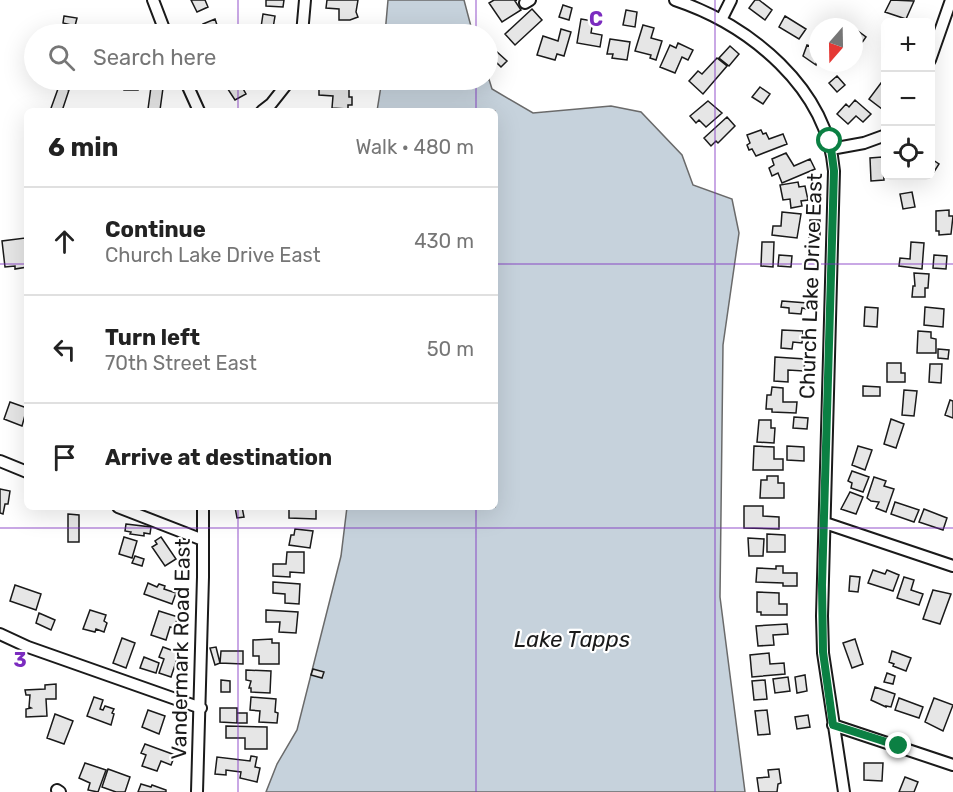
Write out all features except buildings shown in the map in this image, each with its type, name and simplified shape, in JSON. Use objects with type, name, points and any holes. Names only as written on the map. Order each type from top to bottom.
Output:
[{"type":"street","points":[[153,0],[162,24]]},
{"type":"street","points":[[303,24],[305,0]]},
{"type":"street","name":"Church Lake Drive East","points":[[675,0],[721,20],[759,45],[792,77],[808,98],[822,123],[831,149],[834,171],[822,616],[823,652],[844,792]]},
{"type":"street","points":[[721,20],[731,0]]},
{"type":"street","points":[[935,46],[951,0]]},
{"type":"street","points":[[190,90],[198,108]]},
{"type":"street","points":[[266,108],[282,90]]},
{"type":"street","points":[[831,149],[864,143],[881,137]]},
{"type":"street","points":[[0,461],[24,471]]},
{"type":"street","points":[[126,510],[203,540]]},
{"type":"street","name":"Vandermark Road East","points":[[197,792],[201,708],[203,510]]},
{"type":"street","points":[[825,523],[953,566]]},
{"type":"street","points":[[0,634],[201,708]]},
{"type":"street","points":[[833,725],[953,765]]},
{"type":"water","points":[[388,0],[464,0],[470,24],[386,24]]},
{"type":"water","name":"Lake Tapps","points":[[380,90],[494,90],[533,113],[611,106],[641,112],[682,155],[693,185],[732,199],[739,233],[723,345],[720,597],[745,792],[266,792],[277,764],[297,730],[341,556],[347,510],[498,510],[498,108],[377,108]]},
{"type":"route","points":[[830,141],[834,171],[822,585],[823,652],[833,725],[899,746]]}]
